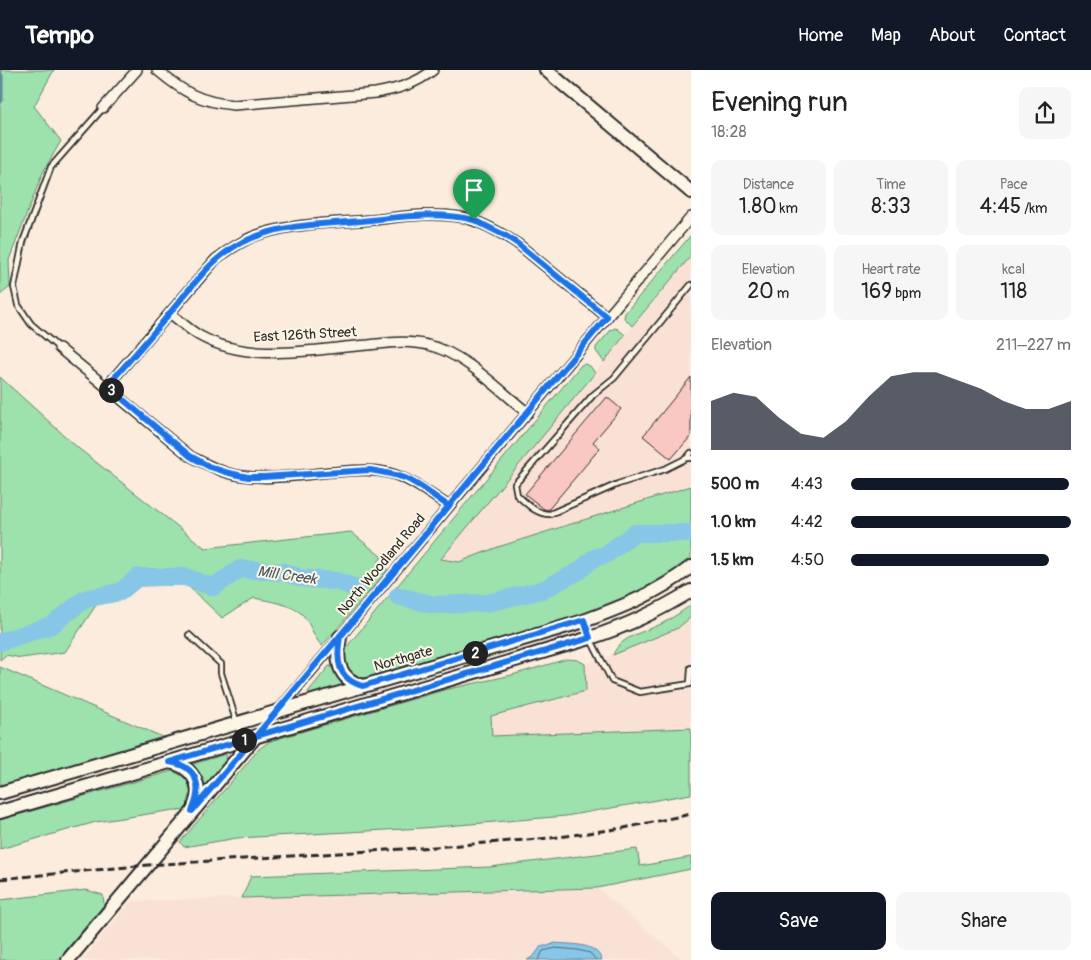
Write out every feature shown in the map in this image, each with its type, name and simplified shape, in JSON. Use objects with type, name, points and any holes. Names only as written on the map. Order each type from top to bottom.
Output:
[{"type":"main road","points":[[546,70],[691,192]]},
{"type":"main road","name":"Northgate","points":[[0,793],[617,610],[651,594],[691,568]]},
{"type":"main road","points":[[0,812],[590,638],[623,627],[660,610],[691,591]]},
{"type":"main road","points":[[340,637],[338,654],[340,667],[349,680],[363,686]]},
{"type":"main road","name":"North Woodland Road","points":[[68,960],[278,711]]},
{"type":"main road","points":[[169,762],[186,768],[196,780],[199,794],[192,811]]},
{"type":"street","points":[[103,108],[137,70]]},
{"type":"street","points":[[157,70],[174,84],[196,97],[215,103],[234,105],[396,90],[414,83],[433,70]]},
{"type":"street","points":[[107,386],[216,259],[251,238],[276,230],[301,226],[448,215],[474,220],[506,236],[607,317]]},
{"type":"street","name":"North Woodland Road","points":[[278,711],[691,218]]},
{"type":"street","name":"East 126th Street","points":[[170,313],[188,328],[219,344],[238,350],[261,353],[398,342],[429,345],[448,352],[470,366],[528,413]]},
{"type":"street","points":[[59,348],[190,456],[220,470],[248,477],[370,470],[405,478],[449,506]]},
{"type":"lane","points":[[59,348],[31,324],[18,305],[14,287],[22,242],[51,167],[103,108]]},
{"type":"lane","points":[[691,285],[614,378],[592,395],[515,484],[517,495],[533,509],[543,514],[550,514],[618,484],[689,458],[691,453]]},
{"type":"lane","points":[[584,620],[590,638],[612,681],[640,692],[690,684],[691,668]]},
{"type":"lane","points":[[189,635],[221,664],[221,673],[242,741]]},
{"type":"shaded area","points":[[691,256],[691,486],[498,547],[459,562],[440,559]]},
{"type":"shaded area","points":[[691,617],[691,728],[492,736],[491,716],[586,691],[585,664],[613,655],[678,628]]},
{"type":"shaded area","points":[[597,888],[683,960],[82,960],[131,901]]},
{"type":"green space","points":[[0,70],[54,70],[34,106],[61,141],[43,172],[9,260],[10,287],[0,295]]},
{"type":"green space","points":[[691,235],[691,256],[632,326],[624,318],[625,313]]},
{"type":"green space","points":[[615,328],[625,335],[604,362],[596,351],[596,347]]},
{"type":"green space","points":[[581,365],[590,366],[595,373],[441,559],[459,562],[498,547],[691,486],[691,562],[650,588],[584,616],[374,678],[359,677],[353,674],[345,665],[344,659],[349,644]]},
{"type":"green space","points":[[0,377],[78,448],[205,548],[351,532],[382,557],[378,562],[387,571],[322,646],[303,615],[287,606],[254,598],[222,618],[187,585],[139,586],[102,596],[65,652],[21,658],[6,655],[0,660]]},
{"type":"green space","points":[[691,605],[691,617],[678,628],[613,655],[621,643],[627,639],[665,622]]},
{"type":"green space","points":[[567,659],[578,660],[585,664],[586,691],[491,716],[492,736],[691,728],[691,794],[566,816],[423,828],[237,838],[184,847],[180,842],[259,749],[270,741],[444,690],[512,675]]},
{"type":"green space","points":[[331,666],[343,685],[342,687],[309,696],[308,692]]},
{"type":"green space","points":[[0,667],[165,738],[0,793]]},
{"type":"green space","points":[[226,754],[227,758],[207,784],[204,784],[193,764]]},
{"type":"green space","points":[[172,771],[185,778],[192,787],[189,804],[184,811],[174,810],[96,822],[0,849],[0,820]]},
{"type":"green space","points":[[637,849],[640,866],[691,857],[691,869],[597,888],[242,898],[251,876],[490,867]]},
{"type":"green space","points":[[86,890],[103,895],[104,905],[58,960],[0,960],[0,900]]},
{"type":"water","points":[[555,943],[589,947],[599,954],[602,960],[527,960],[534,956],[541,946]]},
{"type":"building","points":[[691,377],[691,436],[671,459],[643,436]]},
{"type":"building","points":[[607,397],[621,409],[593,442],[600,448],[548,510],[544,509],[525,494]]},
{"type":"waterway","points":[[0,72],[2,76],[2,100],[0,103]]},
{"type":"waterway","name":"Mill Creek","points":[[398,596],[434,605],[487,603],[542,590],[579,571],[594,558],[605,555],[635,533],[691,533]]},
{"type":"waterway","name":"Mill Creek","points":[[0,642],[52,625],[85,599],[120,592],[138,577],[185,577],[213,587],[240,569],[284,572],[300,578],[336,581],[357,588]]},
{"type":"railway","points":[[0,879],[148,865],[551,838],[624,828],[691,814]]},
{"type":"route","points":[[474,220],[448,215],[422,216],[301,226],[276,230],[251,238],[216,259],[206,269],[107,386],[190,456],[210,467],[248,477],[370,470],[405,478],[449,506],[340,637],[338,660],[340,667],[349,680],[355,684],[363,686],[584,620],[590,638],[256,736],[192,811],[199,794],[196,780],[186,768],[169,762],[256,736],[449,506],[528,413],[607,317],[518,244],[474,220]]}]
